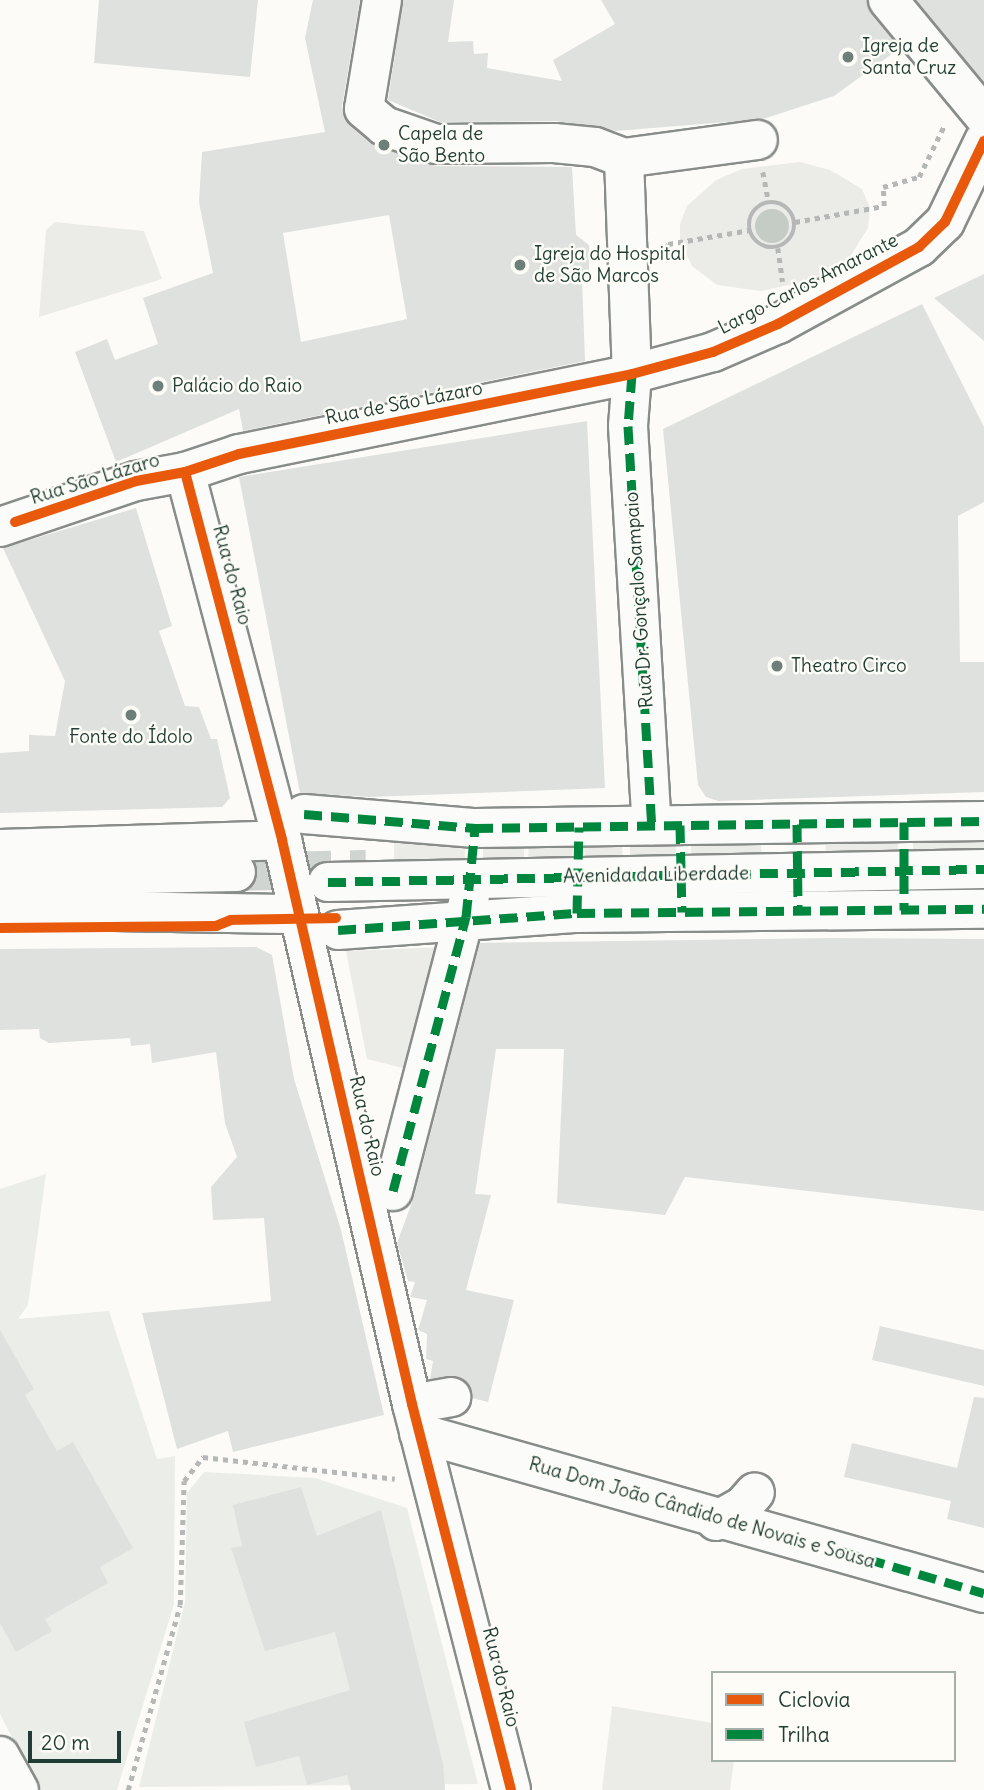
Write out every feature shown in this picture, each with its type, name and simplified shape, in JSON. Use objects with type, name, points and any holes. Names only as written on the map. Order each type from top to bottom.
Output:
[{"type":"street","points":[[382,0],[364,109],[405,136],[436,144],[554,143],[595,147],[624,158],[760,153]]},
{"type":"street","points":[[888,0],[967,116]]},
{"type":"street","name":"Largo Carlos Amarante","points":[[632,374],[713,352],[895,263],[945,222],[984,141]]},
{"type":"street","points":[[624,158],[632,374]]},
{"type":"street","name":"Rua de São Lázaro","points":[[185,472],[239,454],[632,374]]},
{"type":"street","name":"Rua Dr. Gonçalo Sampaio","points":[[632,374],[628,426],[666,825],[680,874],[682,912]]},
{"type":"street","name":"Rua São Lázaro","points":[[8,524],[136,481],[185,472]]},
{"type":"street","name":"Rua do Raio","points":[[185,472],[293,827],[299,914],[416,1419],[511,1790]]},
{"type":"street","points":[[0,849],[293,827],[475,828],[984,821]]},
{"type":"street","points":[[904,822],[904,910]]},
{"type":"street","points":[[797,824],[798,911]]},
{"type":"street","points":[[577,895],[579,827]]},
{"type":"street","points":[[393,1191],[466,917],[473,878],[475,828]]},
{"type":"street","name":"Avenida da Liberdade","points":[[328,883],[473,878],[577,895],[680,874],[984,869]]},
{"type":"street","points":[[0,877],[236,872]]},
{"type":"street","points":[[338,930],[466,917],[577,895],[682,912],[984,909]]},
{"type":"street","points":[[0,909],[299,914]]},
{"type":"street","points":[[416,1419],[451,1397]]},
{"type":"street","name":"Rua Dom João Cândido de Novais e Sousa","points":[[416,1419],[716,1521],[841,1551],[984,1593]]},
{"type":"street","points":[[716,1521],[743,1506],[755,1492]]},
{"type":"street","points":[[0,1756],[19,1790]]},
{"type":"path","points":[[795,222],[884,206],[883,187],[919,177],[967,116]]},
{"type":"path","points":[[760,153],[769,203]]},
{"type":"path","points":[[769,203],[787,208],[795,222],[794,233],[778,248],[761,245],[750,230],[754,212],[769,203]]},
{"type":"path","points":[[661,270],[668,244],[750,230]]},
{"type":"path","points":[[128,1790],[134,1780],[180,1605],[184,1481],[202,1457],[400,1481]]},
{"type":"path","points":[[134,1780],[136,1790]]},
{"type":"shaded area","points":[[800,162],[830,170],[862,189],[870,208],[868,228],[848,260],[817,279],[761,291],[717,285],[692,266],[680,242],[680,224],[687,206],[716,180],[742,169]]},
{"type":"shaded area","points":[[772,209],[784,214],[789,226],[784,238],[772,243],[760,238],[755,226],[760,214]]},
{"type":"shaded area","points":[[55,222],[144,231],[162,279],[39,317],[46,230]]},
{"type":"shaded area","points":[[912,834],[984,834],[984,855],[913,849]]},
{"type":"shaded area","points":[[898,838],[898,858],[826,858],[825,839]]},
{"type":"shaded area","points":[[574,839],[572,861],[528,862],[529,840]]},
{"type":"shaded area","points":[[483,840],[524,841],[524,861],[483,858]]},
{"type":"shaded area","points":[[465,841],[465,860],[394,862],[394,842]]},
{"type":"shaded area","points":[[761,843],[762,863],[691,865],[691,845]]},
{"type":"shaded area","points":[[622,844],[623,862],[585,865],[584,845]]},
{"type":"shaded area","points":[[630,844],[676,845],[676,863],[630,862]]},
{"type":"shaded area","points":[[443,947],[411,1070],[367,1059],[346,951]]},
{"type":"shaded area","points":[[46,1174],[28,1305],[18,1319],[109,1311],[157,1459],[175,1456],[174,1604],[117,1790],[39,1790],[0,1714],[0,1189]]},
{"type":"shaded area","points":[[204,1472],[315,1478],[407,1508],[478,1784],[139,1787],[185,1602],[187,1493]]},
{"type":"shaded area","points":[[612,1706],[711,1723],[711,1762],[734,1762],[730,1790],[602,1790]]},
{"type":"building","points":[[99,0],[258,0],[250,77],[94,63]]},
{"type":"building","points":[[313,0],[360,0],[342,106],[349,125],[370,143],[436,166],[572,167],[576,235],[589,245],[589,271],[582,279],[585,361],[243,431],[239,409],[116,462],[75,352],[107,339],[115,360],[158,344],[143,298],[213,273],[199,202],[202,152],[325,132],[305,38]],"holes":[[[389,215],[407,319],[301,342],[283,233]]]},
{"type":"building","points":[[403,0],[454,0],[448,42],[473,41],[474,54],[488,53],[487,68],[562,81],[553,60],[615,24],[601,0],[867,0],[871,14],[900,48],[834,96],[763,119],[616,131],[556,121],[440,122],[388,100]]},
{"type":"building","points":[[916,0],[984,0],[984,82]]},
{"type":"building","points":[[984,274],[984,341],[934,298]]},
{"type":"building","points":[[922,304],[984,427],[984,502],[958,516],[960,662],[984,662],[984,792],[718,801],[706,797],[698,785],[663,429]]},
{"type":"building","points":[[587,421],[605,788],[370,797],[300,793],[239,477]]},
{"type":"building","points":[[136,508],[172,626],[159,631],[185,706],[199,707],[211,739],[217,739],[230,798],[222,807],[0,813],[0,753],[29,751],[29,735],[55,736],[65,681],[3,548]]},
{"type":"building","points":[[828,938],[984,939],[984,1211],[685,1177],[665,1215],[557,1203],[564,1049],[496,1049],[475,1194],[491,1195],[466,1290],[514,1300],[488,1402],[472,1398],[468,1383],[459,1377],[430,1379],[433,1361],[426,1359],[427,1334],[418,1330],[427,1300],[410,1297],[415,1282],[408,1281],[397,1243],[414,1197],[480,943]]},
{"type":"building","points":[[256,947],[272,955],[294,1079],[341,1230],[384,1415],[233,1452],[228,1431],[177,1449],[142,1313],[271,1301],[264,1218],[213,1220],[211,1187],[237,1157],[225,1123],[216,1052],[152,1063],[150,1044],[131,1046],[130,1038],[49,1043],[40,1038],[39,1029],[0,1030],[0,949]]},
{"type":"building","points":[[880,1326],[984,1350],[984,1386],[872,1360]]},
{"type":"building","points":[[0,1330],[34,1389],[25,1395],[57,1451],[73,1442],[133,1548],[100,1567],[108,1583],[45,1619],[52,1631],[16,1652],[0,1623]]},
{"type":"building","points":[[974,1397],[984,1398],[984,1528],[947,1519],[951,1501],[844,1477],[852,1443],[957,1468]]},
{"type":"building","points":[[301,1487],[317,1536],[381,1510],[443,1764],[445,1790],[351,1790],[347,1775],[307,1785],[299,1756],[256,1767],[244,1722],[350,1690],[335,1632],[265,1651],[231,1548],[242,1546],[233,1505]]},
{"type":"tunnel","points":[[236,872],[366,869]]},
{"type":"marked path","points":[[632,374],[628,426],[652,825]]},
{"type":"marked path","points":[[304,814],[475,828],[984,821]]},
{"type":"marked path","points":[[904,822],[904,910]]},
{"type":"marked path","points":[[797,824],[798,911]]},
{"type":"marked path","points":[[680,825],[682,912]]},
{"type":"marked path","points":[[577,913],[579,827]]},
{"type":"marked path","points":[[393,1191],[466,917],[475,828]]},
{"type":"marked path","points":[[328,882],[984,869]]},
{"type":"marked path","points":[[338,930],[577,913],[984,909]]},
{"type":"marked path","points":[[841,1551],[984,1593]]},
{"type":"cycle path","points":[[15,522],[136,481],[185,472],[239,454],[632,374],[713,352],[778,324],[919,247],[945,222],[984,141]]},
{"type":"cycle path","points":[[185,472],[282,840],[412,1404],[511,1790]]},
{"type":"cycle path","points":[[0,928],[216,926],[231,920],[336,918]]},
{"type":"place","name":"Igreja de Santa Cruz","points":[[848,57]]},
{"type":"place","name":"Capela de São Bento","points":[[384,145]]},
{"type":"place","name":"Igreja do Hospital de São Marcos","points":[[520,265]]},
{"type":"place","name":"Palácio do Raio","points":[[158,386]]},
{"type":"place","name":"Theatro Circo","points":[[777,666]]},
{"type":"place","name":"Fonte do Ídolo","points":[[131,715]]}]
